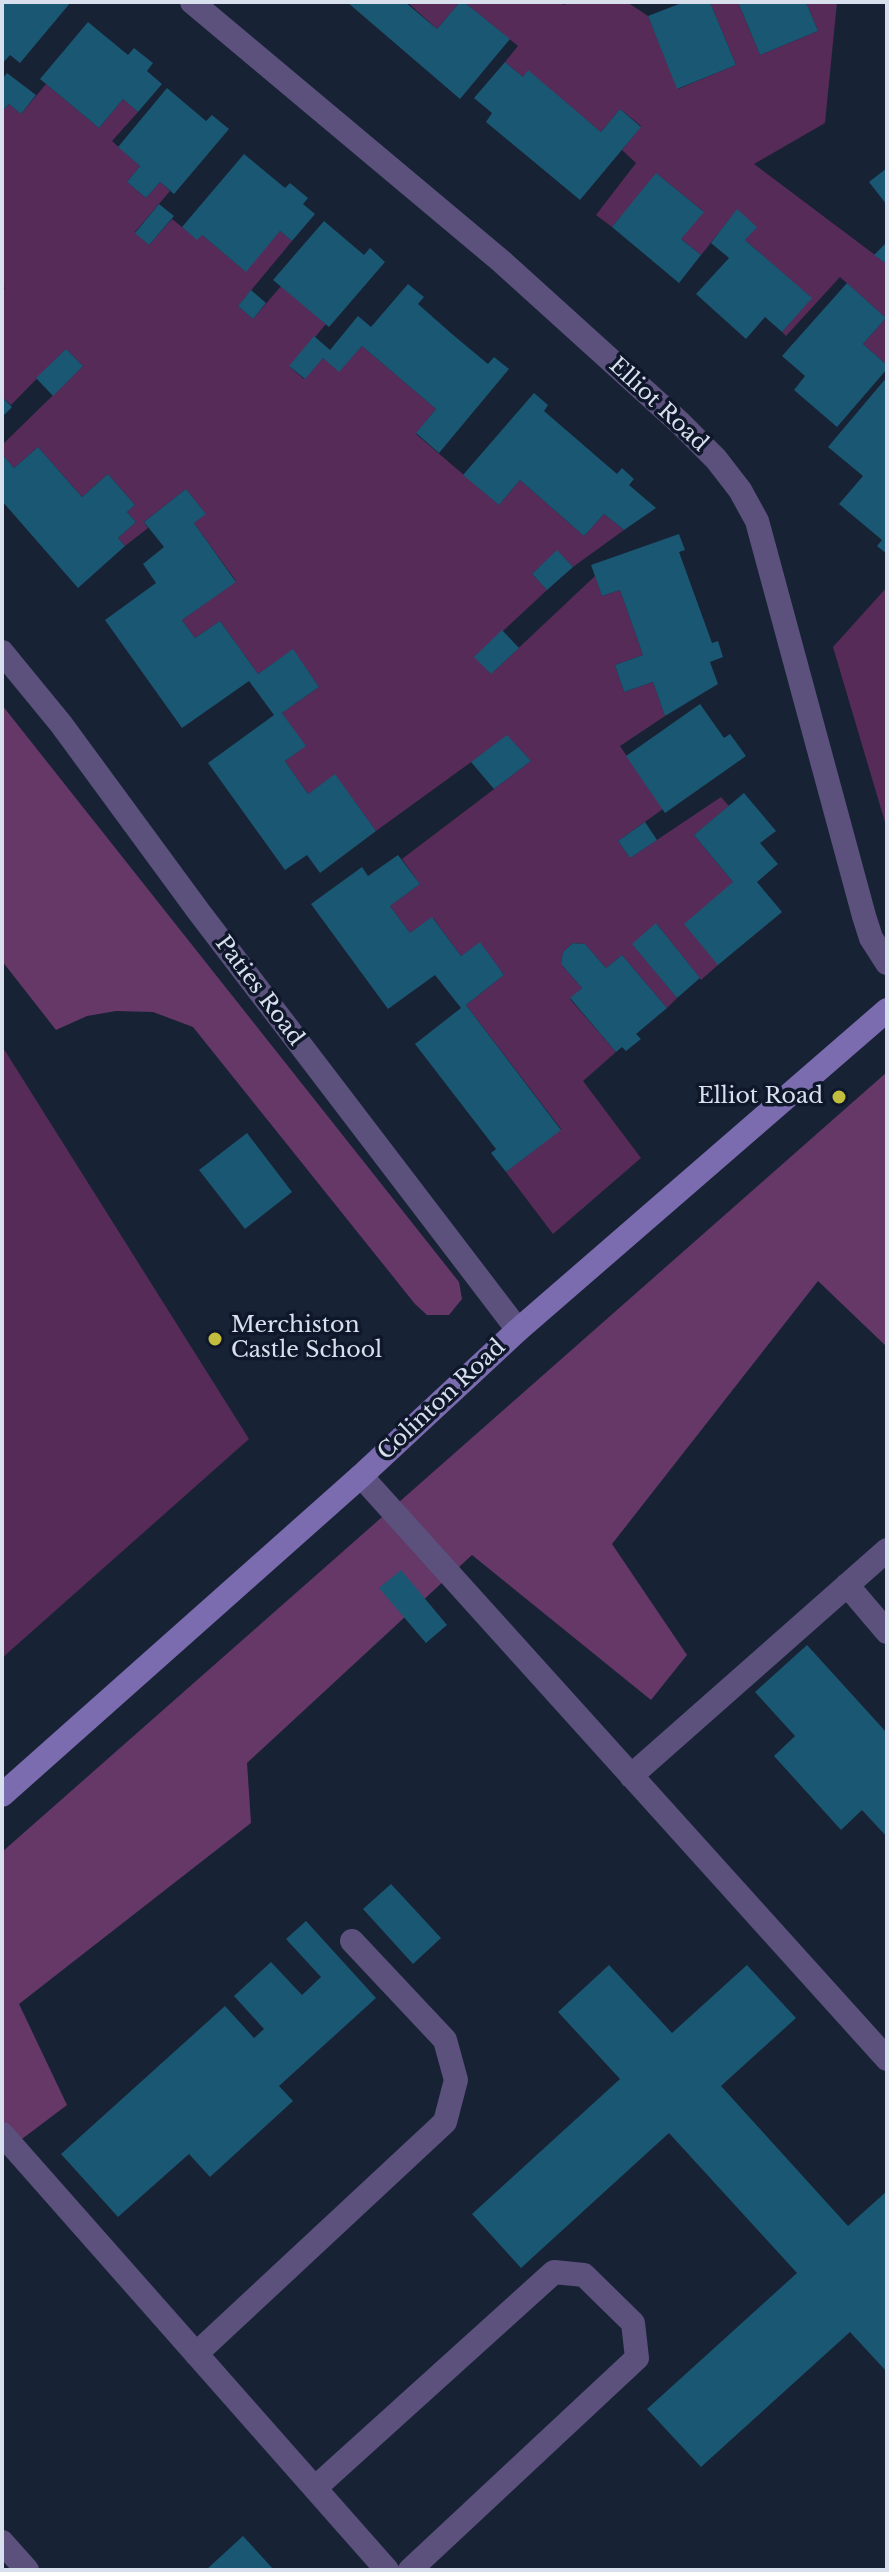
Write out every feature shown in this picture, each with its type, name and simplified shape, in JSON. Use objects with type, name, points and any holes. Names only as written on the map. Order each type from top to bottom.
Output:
[{"type":"street","name":"Elliot Road","points":[[192,2],[501,261],[680,423],[716,459],[740,490],[757,521],[868,927],[887,963]]},
{"type":"street","name":"Paties Road","points":[[2,652],[61,724],[199,912],[518,1330]]},
{"type":"street","name":"Colinton Road","points":[[2,1795],[361,1476],[518,1330],[887,1010]]},
{"type":"street","points":[[361,1476],[887,2059]]},
{"type":"street","points":[[631,1776],[887,1550]]},
{"type":"street","points":[[847,1585],[887,1632]]},
{"type":"street","points":[[196,2354],[445,2122],[456,2080],[445,2040],[352,1941]]},
{"type":"street","points":[[2,2134],[387,2570]]},
{"type":"street","points":[[315,2488],[554,2272],[584,2275],[633,2323],[637,2358],[410,2570]]},
{"type":"street","points":[[2,2542],[27,2570]]},
{"type":"shaded area","points":[[407,2],[460,2],[437,29]]},
{"type":"shaded area","points":[[464,2],[561,2],[563,5],[572,2],[627,2],[648,16],[678,89],[736,65],[710,2],[738,2],[760,55],[818,31],[806,2],[837,2],[825,123],[754,164],[887,264],[887,365],[863,344],[886,318],[840,277],[786,336],[782,332],[811,298],[745,240],[756,227],[737,210],[701,255],[681,239],[703,211],[657,174],[612,227],[596,215],[636,163],[622,150],[641,126],[620,109],[601,132],[528,71],[523,77],[505,62],[518,46]]},
{"type":"shaded area","points":[[46,84],[99,128],[123,99],[138,112],[112,141],[140,166],[127,182],[146,198],[160,182],[170,191],[135,232],[149,245],[172,219],[197,239],[202,235],[245,271],[280,231],[292,241],[238,306],[253,319],[281,286],[326,324],[290,367],[304,379],[323,358],[339,371],[362,346],[436,409],[416,434],[499,505],[520,480],[584,536],[604,514],[624,530],[573,567],[557,551],[532,574],[547,590],[475,657],[491,674],[595,576],[602,596],[620,590],[643,655],[615,665],[624,692],[653,682],[665,716],[620,746],[663,809],[618,841],[630,858],[721,797],[729,806],[694,835],[733,882],[718,965],[701,980],[657,924],[633,944],[677,998],[667,1008],[622,955],[606,968],[585,944],[573,943],[563,952],[561,964],[582,988],[570,999],[616,1052],[583,1081],[641,1158],[553,1234],[506,1172],[561,1129],[466,1005],[504,975],[480,943],[461,956],[433,918],[410,933],[390,906],[420,884],[402,859],[531,761],[507,736],[376,831],[335,775],[308,794],[285,761],[305,746],[282,713],[319,687],[293,650],[258,674],[220,621],[195,638],[182,620],[236,581],[194,523],[205,513],[186,489],[144,522],[148,528],[125,546],[118,538],[136,522],[127,512],[135,505],[108,474],[82,497],[38,447],[14,468],[2,454],[2,445],[83,366],[66,349],[11,405],[2,397],[2,292],[5,288],[2,285],[2,111],[9,104],[21,114]]},
{"type":"shaded area","points":[[887,587],[887,829],[833,647]]},
{"type":"shaded area","points":[[2,705],[459,1282],[462,1299],[449,1315],[427,1315],[415,1304],[193,1027],[153,1012],[116,1011],[87,1016],[56,1030],[2,961]]},
{"type":"shaded area","points":[[2,1046],[249,1439],[2,1658]]},
{"type":"shaded area","points":[[887,1072],[887,1347],[818,1281],[612,1544],[687,1655],[651,1700],[472,1555],[247,1763],[251,1823],[19,2004],[67,2105],[2,2154],[2,1852]]},
{"type":"building","points":[[2,2],[71,2],[20,63],[10,55],[2,64]]},
{"type":"building","points":[[347,2],[405,2],[437,29],[460,2],[464,2],[510,39],[460,99]]},
{"type":"building","points":[[684,2],[710,2],[736,65],[677,89],[648,16]]},
{"type":"building","points":[[738,2],[806,2],[818,31],[760,55]]},
{"type":"building","points":[[88,22],[128,55],[134,48],[153,63],[147,71],[162,84],[138,112],[123,99],[99,128],[40,79]]},
{"type":"building","points":[[505,62],[523,77],[528,70],[601,132],[620,109],[641,127],[580,200],[486,122],[492,113],[474,98]]},
{"type":"building","points":[[7,73],[36,95],[21,114],[9,104],[2,111],[2,79]]},
{"type":"building","points":[[167,88],[206,121],[212,115],[229,129],[174,194],[160,182],[146,198],[127,182],[140,166],[118,147]]},
{"type":"building","points":[[244,154],[285,188],[290,183],[308,198],[303,204],[315,214],[292,241],[280,231],[246,272],[202,235],[197,240],[182,227]]},
{"type":"building","points":[[887,168],[887,205],[869,182]]},
{"type":"building","points":[[656,173],[704,212],[681,239],[701,255],[679,283],[612,227]]},
{"type":"building","points":[[159,204],[174,216],[149,245],[135,233]]},
{"type":"building","points":[[737,209],[757,227],[745,240],[812,298],[782,332],[765,317],[746,339],[696,294],[729,258],[711,243]]},
{"type":"building","points":[[324,221],[364,255],[370,248],[385,262],[329,327],[273,280]]},
{"type":"building","points":[[887,242],[887,264],[874,255]]},
{"type":"building","points":[[847,283],[886,318],[863,344],[887,365],[887,369],[837,427],[794,390],[805,376],[782,356]]},
{"type":"building","points":[[408,284],[424,297],[418,304],[452,334],[488,364],[494,357],[509,369],[439,453],[416,433],[436,409],[362,346],[339,372],[323,358],[305,379],[289,366],[314,336],[330,350],[358,316],[371,327]]},
{"type":"building","points":[[251,290],[266,303],[253,319],[238,306]]},
{"type":"building","points":[[66,349],[83,366],[53,396],[36,378]]},
{"type":"building","points":[[887,377],[887,554],[877,546],[882,540],[839,504],[863,476],[828,447]]},
{"type":"building","points":[[534,393],[548,405],[544,411],[617,474],[622,468],[634,479],[629,485],[656,508],[624,530],[604,514],[584,536],[520,480],[499,505],[463,475]]},
{"type":"building","points":[[2,397],[12,407],[2,417]]},
{"type":"building","points":[[38,447],[82,497],[108,474],[135,505],[127,512],[136,522],[118,538],[125,546],[78,588],[2,501],[2,454],[14,468]]},
{"type":"building","points":[[186,489],[206,514],[194,523],[236,582],[182,620],[195,638],[220,621],[258,674],[293,649],[319,687],[282,713],[306,746],[285,761],[308,794],[335,774],[376,831],[320,873],[307,855],[285,870],[208,763],[274,715],[249,681],[182,728],[105,620],[156,583],[143,564],[164,547],[144,522]]},
{"type":"building","points":[[679,534],[685,550],[679,552],[712,643],[718,641],[723,657],[710,662],[718,684],[665,716],[653,682],[624,692],[615,665],[643,655],[620,590],[602,596],[591,565]]},
{"type":"building","points":[[557,550],[573,567],[547,590],[532,574]]},
{"type":"building","points":[[502,630],[519,648],[491,674],[474,657]]},
{"type":"building","points":[[700,704],[724,738],[730,734],[746,756],[665,813],[626,756]]},
{"type":"building","points":[[507,735],[531,761],[494,789],[471,762]]},
{"type":"building","points":[[744,793],[776,831],[760,843],[778,864],[757,882],[782,912],[718,965],[684,924],[733,882],[694,835]]},
{"type":"building","points":[[645,822],[657,840],[630,858],[618,841]]},
{"type":"building","points":[[398,855],[420,884],[390,906],[410,933],[432,917],[461,956],[480,942],[504,975],[466,1005],[561,1130],[506,1172],[491,1153],[496,1149],[415,1044],[461,1008],[435,975],[388,1009],[311,904],[362,867],[368,876]]},
{"type":"building","points":[[656,923],[700,978],[677,998],[632,944]]},
{"type":"building","points":[[573,943],[585,944],[606,968],[622,955],[667,1008],[636,1034],[641,1039],[626,1051],[622,1047],[616,1052],[570,998],[582,988],[561,964],[563,952]]},
{"type":"building","points":[[247,1133],[292,1192],[245,1229],[199,1170]]},
{"type":"building","points":[[401,1570],[447,1625],[426,1643],[379,1588]]},
{"type":"building","points":[[807,1645],[887,1733],[887,1837],[862,1810],[841,1830],[774,1756],[795,1736],[755,1692]]},
{"type":"building","points":[[391,1884],[441,1938],[413,1964],[363,1909]]},
{"type":"building","points":[[306,1921],[376,1998],[279,2086],[293,2101],[210,2177],[189,2154],[118,2217],[61,2154],[225,2006],[254,2038],[264,2029],[234,1996],[271,1962],[302,1995],[321,1977],[286,1939]]},
{"type":"building","points":[[609,1965],[672,2033],[747,1965],[796,2018],[721,2086],[848,2226],[887,2191],[887,2372],[850,2332],[701,2467],[647,2409],[797,2273],[669,2133],[521,2268],[472,2214],[620,2079],[558,2012]]},
{"type":"building","points":[[243,2536],[274,2570],[206,2570]]},
{"type":"place","name":"Elliot Road","points":[[839,1097]]},
{"type":"place","name":"Merchiston Castle School","points":[[215,1339]]}]
